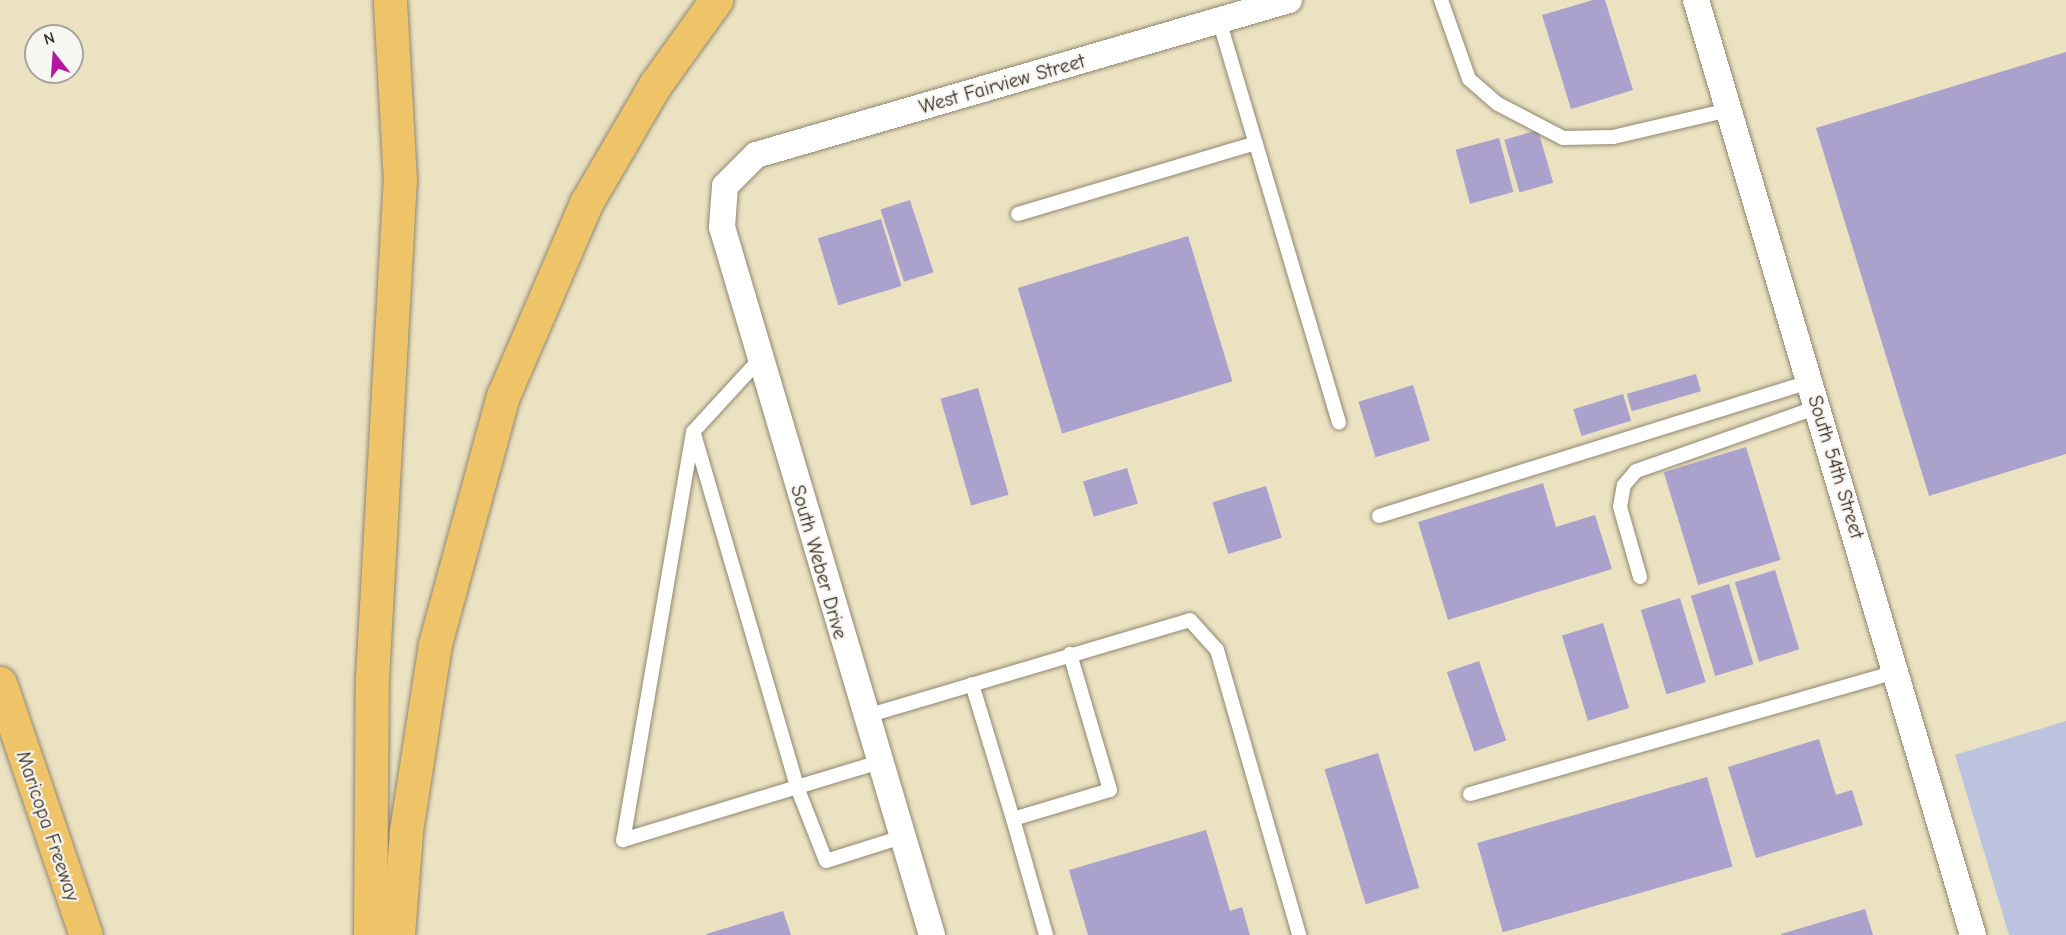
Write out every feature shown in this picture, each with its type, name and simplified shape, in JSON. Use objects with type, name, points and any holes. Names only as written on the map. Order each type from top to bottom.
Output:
[{"type":"highway","points":[[370,935],[372,678],[400,181],[390,0]]},
{"type":"highway","points":[[398,935],[406,831],[435,644],[503,396],[586,202],[655,85],[716,0]]},
{"type":"highway","name":"Maricopa Freeway","points":[[0,683],[86,935]]},
{"type":"street","name":"West Fairview Street","points":[[725,186],[756,155],[1288,0]]},
{"type":"street","name":"South 54th Street","points":[[1696,0],[1898,671],[1973,935]]},
{"type":"street","name":"South Weber Drive","points":[[725,186],[722,228],[863,717],[932,935]]},
{"type":"lane","points":[[1441,0],[1469,79],[1498,104],[1563,138],[1613,137],[1729,110]]},
{"type":"lane","points":[[1219,20],[1339,423]]},
{"type":"lane","points":[[1018,214],[1256,143]]},
{"type":"lane","points":[[761,358],[693,432],[623,840],[879,762]]},
{"type":"lane","points":[[1379,516],[1810,382]]},
{"type":"lane","points":[[1640,577],[1620,507],[1624,485],[1636,471],[1818,407]]},
{"type":"lane","points":[[693,432],[797,787],[826,861],[902,837]]},
{"type":"lane","points":[[863,717],[1190,620],[1217,650],[1299,935]]},
{"type":"lane","points":[[1013,819],[1110,790],[1070,654]]},
{"type":"lane","points":[[1470,794],[1898,671]]},
{"type":"lane","points":[[972,684],[1046,935]]},
{"type":"shaded area","points":[[2066,721],[2066,935],[2009,935],[1955,755]]},
{"type":"building","points":[[1593,0],[1605,0],[1633,90],[1571,109],[1542,15]]},
{"type":"building","points":[[2066,52],[2066,454],[1929,496],[1816,128]]},
{"type":"building","points":[[1538,130],[1553,183],[1520,193],[1504,140]]},
{"type":"building","points":[[1499,138],[1513,192],[1470,204],[1456,150]]},
{"type":"building","points":[[910,200],[933,272],[904,282],[881,210]]},
{"type":"building","points":[[881,219],[901,286],[838,305],[818,238]]},
{"type":"building","points":[[1188,236],[1232,381],[1062,433],[1018,288]]},
{"type":"building","points":[[1696,374],[1701,391],[1632,411],[1627,394]]},
{"type":"building","points":[[1413,385],[1430,440],[1375,457],[1358,402]]},
{"type":"building","points":[[978,388],[1009,495],[971,505],[941,399]]},
{"type":"building","points":[[1623,394],[1631,421],[1581,436],[1573,409]]},
{"type":"building","points":[[1746,447],[1780,560],[1698,585],[1664,472]]},
{"type":"building","points":[[1127,468],[1138,503],[1094,517],[1083,481]]},
{"type":"building","points":[[1543,483],[1556,527],[1595,515],[1612,569],[1448,620],[1418,522]]},
{"type":"building","points":[[1266,486],[1282,538],[1228,554],[1212,502]]},
{"type":"building","points":[[1775,570],[1799,649],[1759,662],[1735,582]]},
{"type":"building","points":[[1729,584],[1754,664],[1715,676],[1691,596]]},
{"type":"building","points":[[1680,598],[1706,682],[1667,694],[1641,610]]},
{"type":"building","points":[[1603,623],[1629,708],[1588,721],[1562,636]]},
{"type":"building","points":[[1479,661],[1506,740],[1474,751],[1447,672]]},
{"type":"building","points":[[1819,739],[1836,795],[1852,790],[1863,825],[1756,858],[1728,767]]},
{"type":"building","points":[[1378,753],[1419,888],[1366,904],[1324,769]]},
{"type":"building","points":[[1707,777],[1733,866],[1503,932],[1477,843]]},
{"type":"building","points":[[1206,830],[1230,911],[1242,907],[1250,935],[1088,935],[1069,870]]},
{"type":"building","points":[[1865,909],[1873,935],[1781,935],[1781,934]]},
{"type":"building","points":[[783,911],[791,935],[706,935],[706,934]]}]
